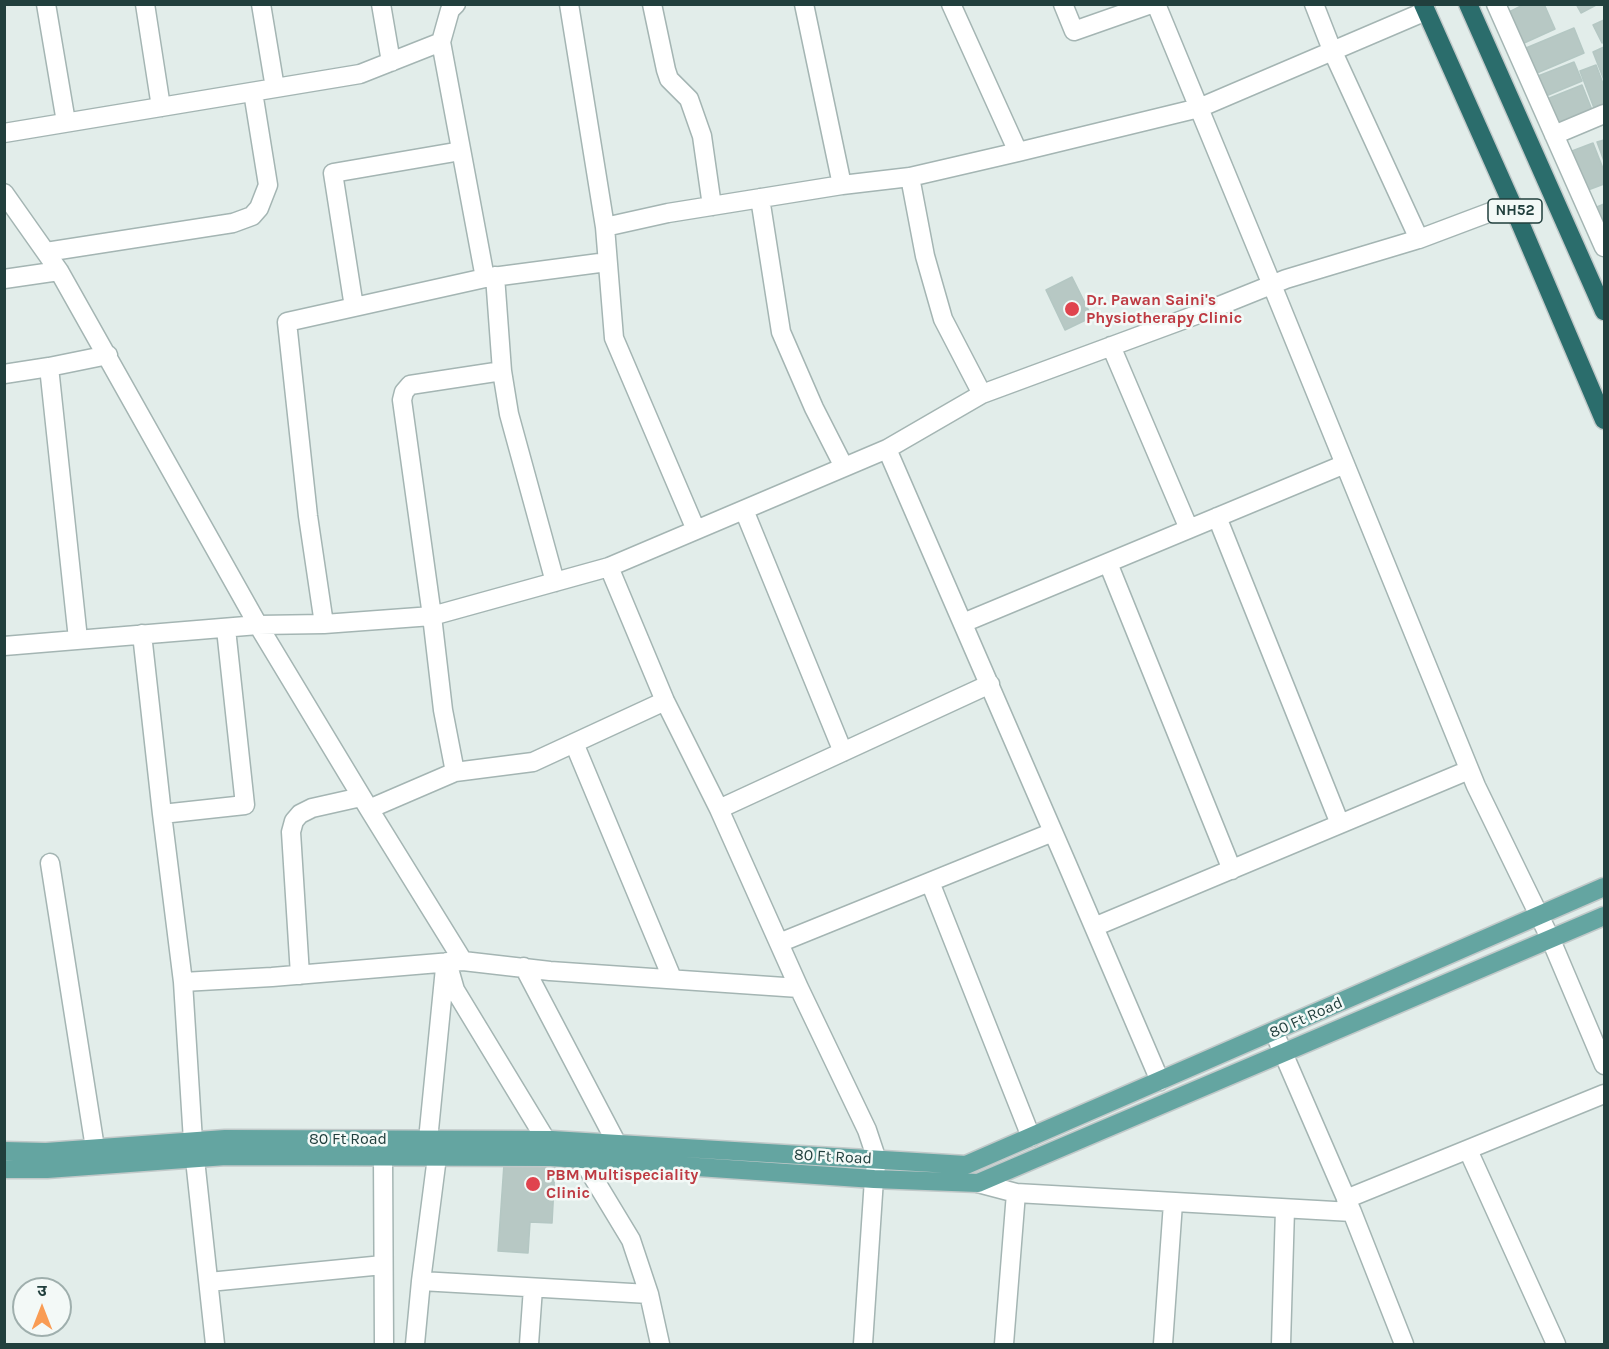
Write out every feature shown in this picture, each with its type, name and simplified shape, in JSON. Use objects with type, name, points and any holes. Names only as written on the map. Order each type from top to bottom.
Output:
[{"type":"highway","name":"NH52","points":[[1468,4],[1605,311]]},
{"type":"highway","name":"NH52","points":[[1424,8],[1605,420]]},
{"type":"main road","name":"80 Ft Road","points":[[4,1169],[47,1169],[194,1150],[225,1139],[546,1140],[966,1165],[1605,887]]},
{"type":"main road","name":"80 Ft Road","points":[[4,1151],[46,1152],[95,1148],[194,1150],[226,1156],[551,1157],[874,1179],[978,1183],[1605,916]]},
{"type":"street","points":[[46,4],[66,122]]},
{"type":"street","points":[[145,4],[161,107]]},
{"type":"street","points":[[261,4],[274,88]]},
{"type":"street","points":[[381,4],[391,62]]},
{"type":"street","points":[[456,4],[450,10],[441,42],[461,151],[490,277],[509,414],[555,582]]},
{"type":"street","points":[[569,4],[605,227],[614,338],[696,531]]},
{"type":"street","points":[[652,4],[669,79],[688,99],[702,136],[712,206]]},
{"type":"street","points":[[804,4],[842,185]]},
{"type":"street","points":[[951,4],[1018,152]]},
{"type":"street","points":[[1063,4],[1074,31],[1151,4]]},
{"type":"street","points":[[1156,4],[1470,770],[1551,940],[1605,1065]]},
{"type":"street","points":[[1314,4],[1332,50],[1419,239]]},
{"type":"street","points":[[1498,5],[1605,247]]},
{"type":"street","points":[[605,227],[668,213],[842,185],[910,177],[1199,108],[1424,8]]},
{"type":"street","points":[[4,133],[360,74],[441,42]]},
{"type":"street","points":[[46,252],[233,223],[252,216],[259,208],[268,185],[253,92]]},
{"type":"street","points":[[1554,135],[1605,114]]},
{"type":"street","points":[[354,307],[333,173],[461,151]]},
{"type":"street","points":[[910,177],[926,256],[943,319],[982,394]]},
{"type":"street","points":[[4,193],[59,271],[258,625],[365,803],[452,962],[455,990],[546,1140]]},
{"type":"street","points":[[760,198],[782,333],[814,408],[844,467]]},
{"type":"street","points":[[4,646],[258,625],[324,624],[432,616],[609,567],[887,448],[982,394],[1204,312],[1286,279],[1419,239],[1512,204]]},
{"type":"street","points":[[324,624],[308,516],[287,322],[490,277],[607,262]]},
{"type":"street","points":[[4,279],[59,271]]},
{"type":"street","points":[[1111,346],[1189,529]]},
{"type":"street","points":[[4,374],[108,355]]},
{"type":"street","points":[[49,367],[78,639]]},
{"type":"street","points":[[455,772],[443,710],[402,400],[404,392],[410,386],[502,371]]},
{"type":"street","points":[[887,448],[1160,1082]]},
{"type":"street","points":[[963,623],[1345,464]]},
{"type":"street","points":[[744,510],[843,752]]},
{"type":"street","points":[[1217,517],[1340,824]]},
{"type":"street","points":[[1107,563],[1232,870]]},
{"type":"street","points":[[609,567],[665,701],[719,809],[799,988],[867,1130],[876,1160],[862,1344]]},
{"type":"street","points":[[162,814],[245,806],[226,629]]},
{"type":"street","points":[[142,634],[183,982],[194,1150],[215,1344]]},
{"type":"street","points":[[719,809],[990,684]]},
{"type":"street","points":[[300,975],[291,832],[294,821],[300,814],[312,808],[365,803],[455,772],[533,762],[665,701]]},
{"type":"street","points":[[574,743],[672,978]]},
{"type":"street","points":[[1094,927],[1470,770]]},
{"type":"street","points":[[779,943],[1053,832]]},
{"type":"street","points":[[50,863],[95,1148]]},
{"type":"street","points":[[930,882],[1031,1137]]},
{"type":"street","points":[[428,1140],[452,962]]},
{"type":"street","points":[[183,982],[452,962],[799,988]]},
{"type":"street","points":[[524,967],[617,1144]]},
{"type":"street","points":[[1274,1032],[1349,1206],[1404,1344]]},
{"type":"street","points":[[978,1183],[1016,1193],[1173,1203],[1285,1209],[1349,1206],[1468,1149],[1605,1094]]},
{"type":"street","points":[[1468,1149],[1556,1344]]},
{"type":"street","points":[[383,1157],[384,1344]]},
{"type":"street","points":[[415,1344],[437,1157]]},
{"type":"street","points":[[582,1159],[631,1240],[664,1344]]},
{"type":"street","points":[[1004,1344],[1016,1193]]},
{"type":"street","points":[[1163,1344],[1173,1203]]},
{"type":"street","points":[[1281,1344],[1285,1209]]},
{"type":"street","points":[[209,1282],[383,1265]]},
{"type":"street","points":[[421,1281],[649,1294]]},
{"type":"street","points":[[529,1344],[533,1288]]},
{"type":"building","points":[[1525,4],[1544,4],[1555,29],[1522,44],[1509,12]]},
{"type":"building","points":[[1576,4],[1598,4],[1581,13]]},
{"type":"building","points":[[1604,20],[1604,42],[1602,43],[1593,25]]},
{"type":"building","points":[[1574,28],[1584,53],[1537,73],[1526,48]]},
{"type":"building","points":[[1604,47],[1604,80],[1593,52]]},
{"type":"building","points":[[1574,62],[1582,81],[1546,96],[1538,76]]},
{"type":"building","points":[[1596,65],[1604,86],[1604,104],[1594,108],[1580,71]]},
{"type":"building","points":[[1582,85],[1592,110],[1557,124],[1547,99]]},
{"type":"building","points":[[1604,140],[1604,161],[1597,142]]},
{"type":"building","points":[[1593,143],[1604,171],[1604,184],[1588,190],[1572,151]]},
{"type":"building","points":[[1604,204],[1604,239],[1592,209]]},
{"type":"building","points":[[1072,277],[1092,317],[1065,330],[1046,290]]},
{"type":"building","points":[[504,1164],[555,1167],[552,1223],[530,1222],[528,1253],[498,1251]]},
{"type":"place","name":"Dr. Pawan Saini's Physiotherapy Clinic","points":[[1072,309]]},
{"type":"place","name":"PBM Multispeciality Clinic","points":[[533,1184]]}]
